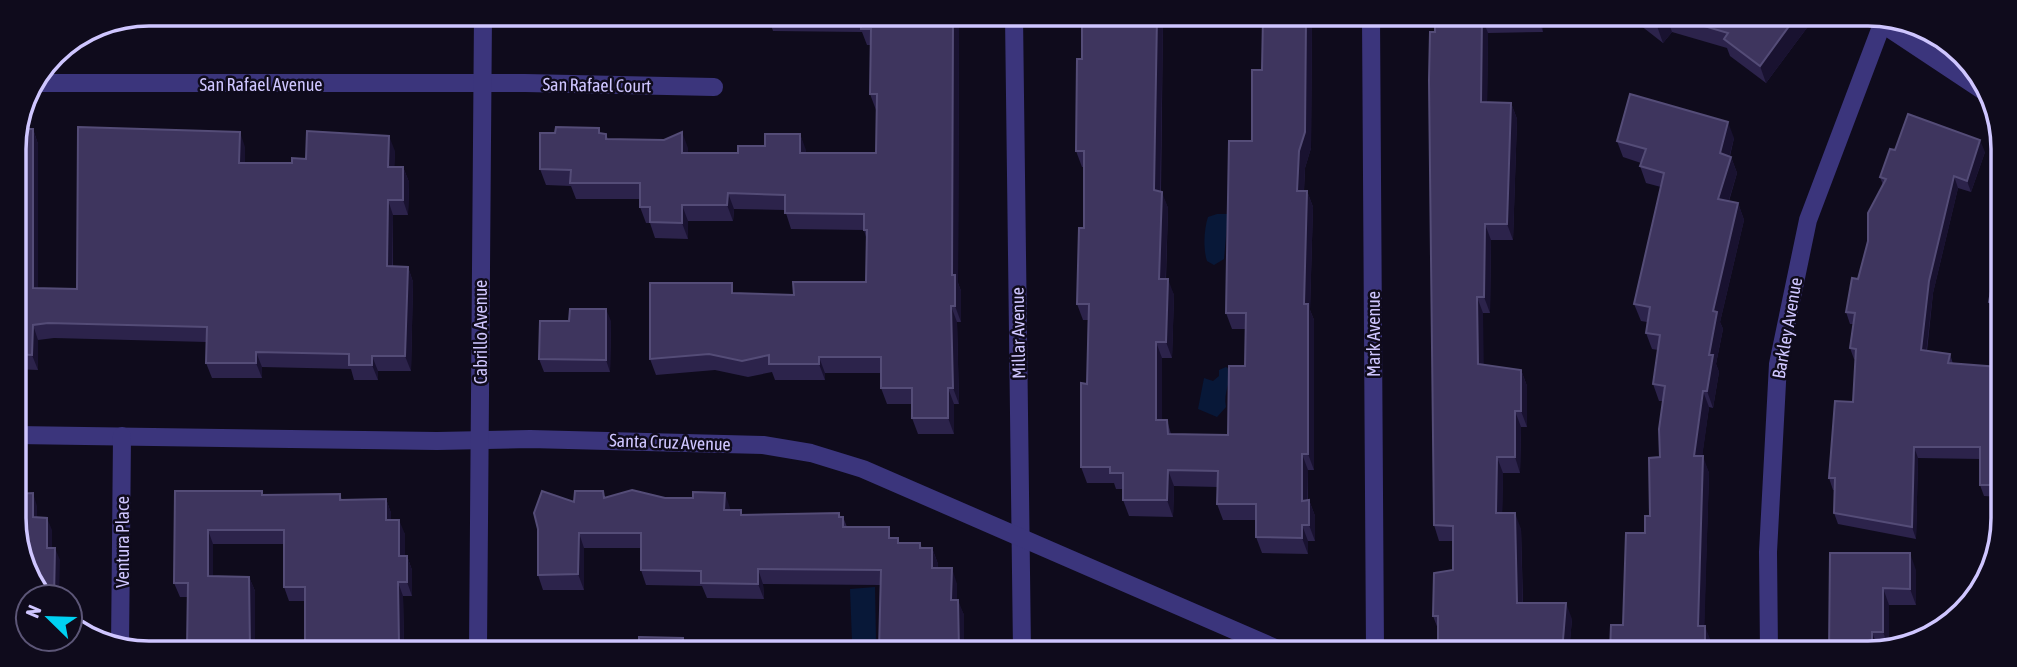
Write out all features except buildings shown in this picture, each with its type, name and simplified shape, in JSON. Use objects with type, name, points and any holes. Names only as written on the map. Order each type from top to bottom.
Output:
[{"type":"street","name":"Cabrillo Avenue","points":[[478,641],[483,26]]},
{"type":"street","name":"Millar Avenue","points":[[1014,26],[1023,640]]},
{"type":"street","name":"Mark Avenue","points":[[1371,26],[1374,640]]},
{"type":"street","name":"Barkley Avenue","points":[[1769,640],[1768,552],[1778,364],[1808,220],[1878,27]]},
{"type":"street","points":[[1891,28],[1971,82]]},
{"type":"street","name":"San Rafael Avenue","points":[[46,83],[481,85]]},
{"type":"street","name":"San Rafael Court","points":[[481,85],[714,88]]},
{"type":"street","name":"Santa Cruz Avenue","points":[[26,435],[479,439],[763,445],[811,453],[863,469],[1257,640]]},
{"type":"street","name":"Ventura Place","points":[[120,638],[122,436]]},
{"type":"water","points":[[1228,214],[1224,259],[1214,265],[1207,261],[1204,239],[1208,217]]},
{"type":"water","points":[[1226,367],[1230,370],[1226,407],[1217,417],[1198,409],[1204,378],[1213,381],[1219,376],[1219,370]]},
{"type":"water","points":[[875,587],[876,641],[852,641],[850,589]]}]
